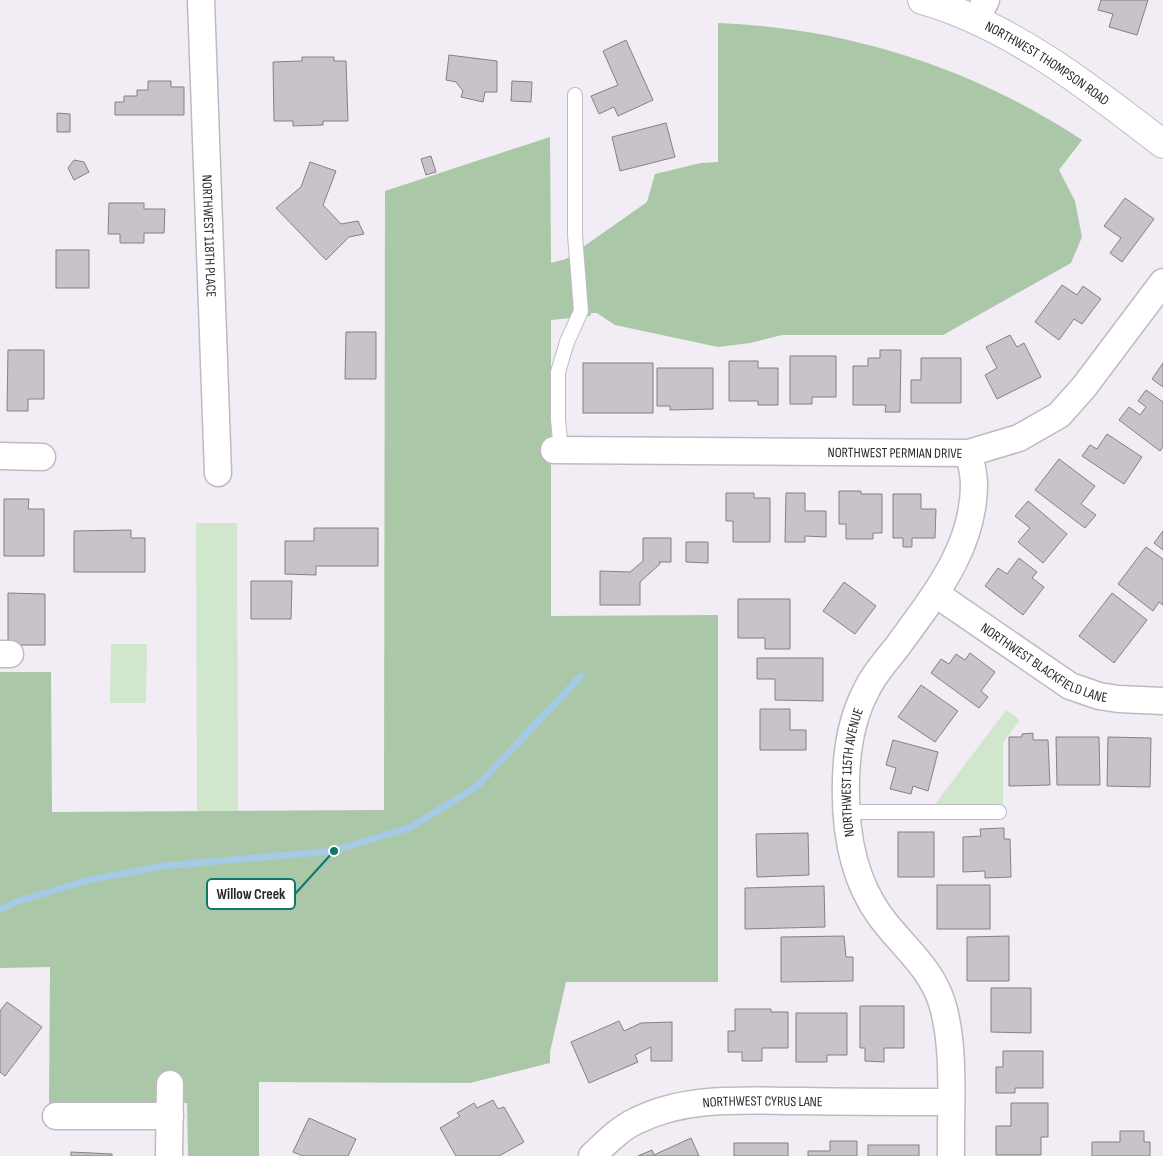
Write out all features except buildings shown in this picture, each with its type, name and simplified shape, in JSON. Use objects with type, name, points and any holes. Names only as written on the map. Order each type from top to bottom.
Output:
[{"type":"street","name":"NORTHWEST 118TH PLACE","points":[[201,0],[218,473]]},
{"type":"street","name":"NORTHWEST THOMPSON ROAD","points":[[922,0],[941,5],[981,10],[1163,144]]},
{"type":"street","name":"NORTHWEST PERMIAN DRIVE","points":[[558,450],[969,453],[1019,438],[1059,415],[1084,387],[1163,282]]},
{"type":"street","name":"NORTHWEST 115TH AVENUE","points":[[951,1156],[949,1040],[942,1002],[923,966],[879,914],[865,890],[850,845],[847,812],[847,762],[857,713],[866,690],[936,594],[955,562],[964,541],[969,522],[974,482],[969,453]]},
{"type":"street","points":[[0,456],[42,457]]},
{"type":"street","name":"NORTHWEST BLACKFIELD LANE","points":[[936,594],[1070,686],[1099,696],[1118,699],[1163,700]]},
{"type":"street","points":[[169,1156],[170,1084]]},
{"type":"street","name":"NORTHWEST CYRUS LANE","points":[[592,1156],[616,1133],[637,1121],[661,1111],[683,1106],[734,1101],[950,1102]]},
{"type":"street","points":[[56,1116],[170,1116]]},
{"type":"lane","points":[[558,450],[558,372],[567,342],[582,311],[575,235],[575,95]]},
{"type":"lane","points":[[847,812],[999,812]]},
{"type":"green space","points":[[718,23],[814,33],[862,43],[908,56],[997,92],[1040,115],[1082,140],[1059,170],[1075,201],[1082,237],[1071,263],[943,335],[782,335],[750,343],[718,347],[615,325],[597,313],[591,313],[590,316],[551,320],[551,616],[718,615],[718,982],[566,982],[550,1052],[550,1063],[470,1083],[259,1082],[259,1156],[188,1156],[187,1103],[49,1103],[50,967],[0,968],[0,672],[51,672],[52,812],[384,810],[385,191],[550,137],[551,263],[566,259],[647,202],[655,174],[701,163],[718,162]]},
{"type":"green space","points":[[196,523],[237,523],[238,811],[197,811]]},
{"type":"green space","points":[[111,644],[147,644],[146,703],[110,703]]},
{"type":"green space","points":[[1006,710],[1020,720],[1003,743],[1003,807],[933,807]]},
{"type":"waterway","points":[[0,910],[15,902],[89,880],[163,866],[334,851],[411,827],[476,787],[581,676]]},
{"type":"place","name":"Willow Creek","points":[[334,851]]}]
